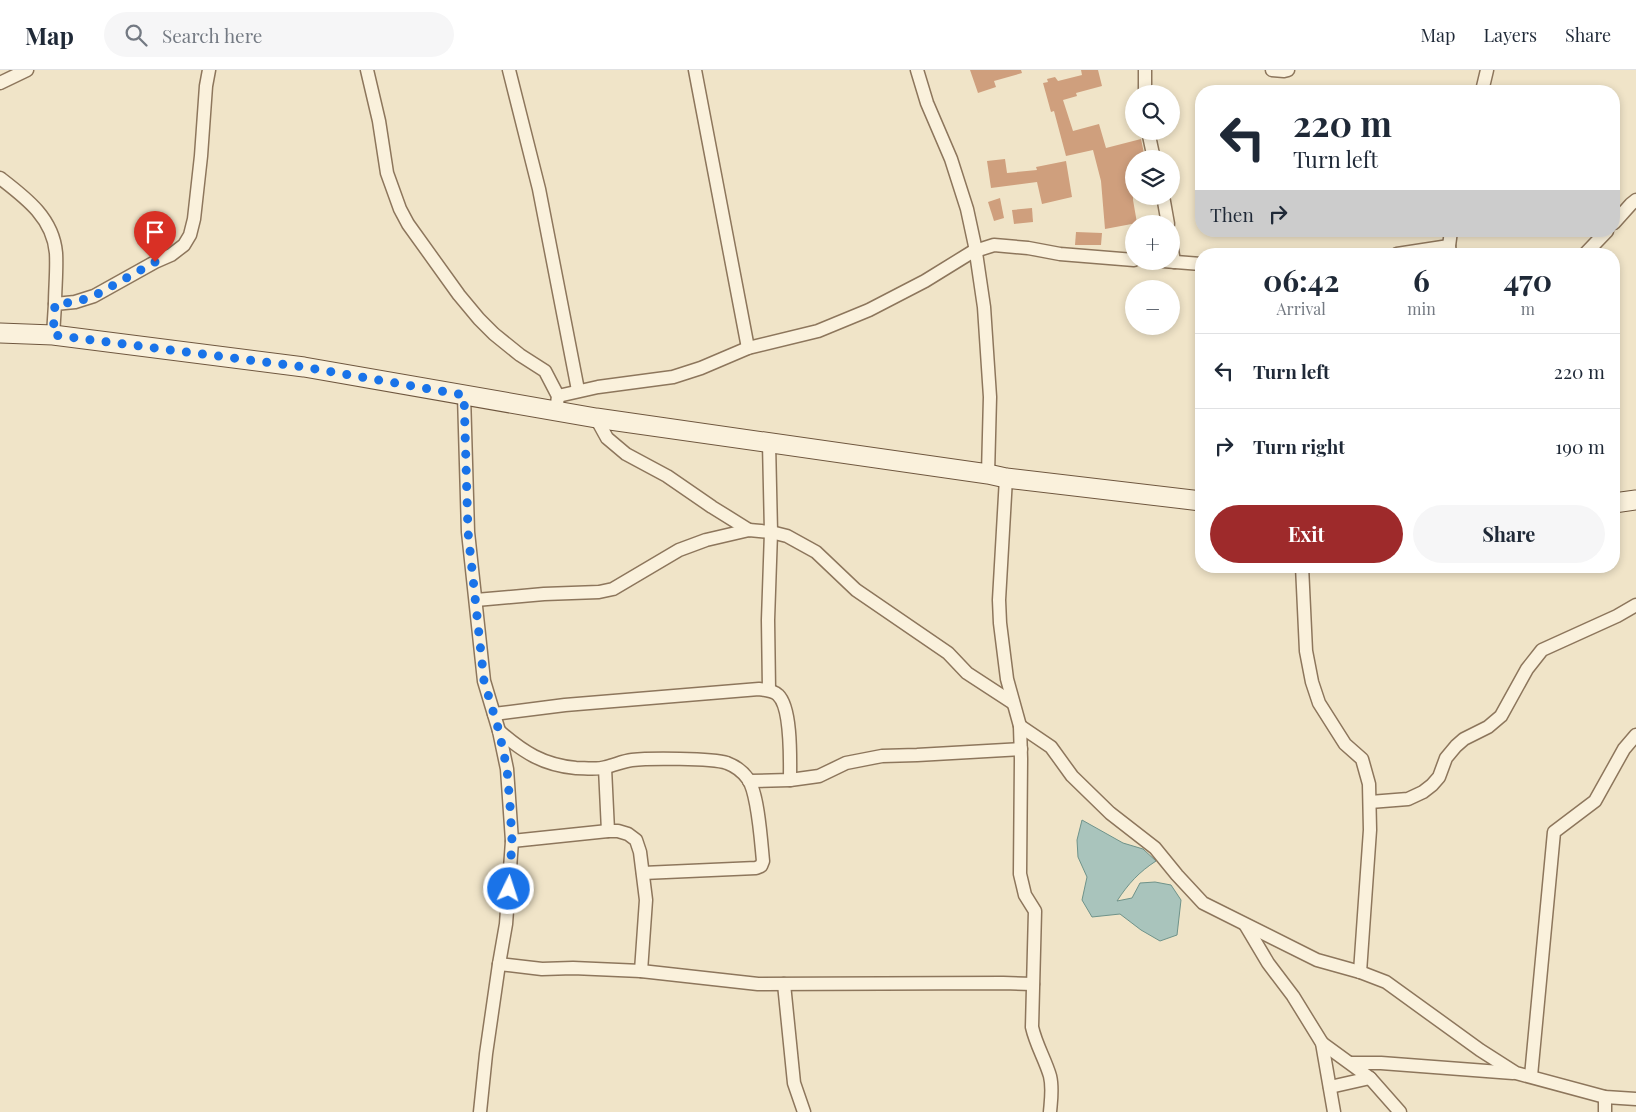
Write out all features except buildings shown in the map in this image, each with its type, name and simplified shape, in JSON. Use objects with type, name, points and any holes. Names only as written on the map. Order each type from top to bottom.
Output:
[{"type":"street","points":[[0,83],[27,70]]},
{"type":"street","points":[[55,304],[76,302],[94,296],[155,262],[172,255],[184,245],[190,235],[194,219],[209,70]]},
{"type":"street","points":[[367,70],[380,121],[387,173],[400,209],[408,224],[459,296],[479,319],[520,355],[545,371],[557,404]]},
{"type":"street","points":[[509,70],[541,198],[578,390]]},
{"type":"street","points":[[694,70],[748,348]]},
{"type":"street","points":[[917,70],[931,114],[951,159],[967,209],[976,251],[984,307],[997,476],[1000,623],[1008,679],[1020,726],[1020,874],[1025,895],[1034,911],[1032,1027],[1037,1045],[1050,1076],[1052,1087],[1050,1112]]},
{"type":"street","points":[[1145,70],[1145,85]]},
{"type":"street","points":[[1272,70],[1284,72],[1288,70]]},
{"type":"street","points":[[1484,85],[1488,70]]},
{"type":"street","points":[[0,178],[40,212],[51,231],[56,253],[53,335]]},
{"type":"street","points":[[1620,217],[1636,200]]},
{"type":"street","points":[[1591,248],[1601,237]]},
{"type":"street","points":[[557,404],[578,390],[673,377],[701,368],[748,348],[818,331],[852,318],[925,281],[976,251],[994,245],[1028,248],[1060,254],[1125,259]]},
{"type":"street","points":[[1180,263],[1195,264]]},
{"type":"street","points":[[0,333],[53,335],[304,367],[464,395],[557,404],[596,418],[997,476],[1195,500]]},
{"type":"street","points":[[464,395],[468,532],[484,681],[499,731],[507,769],[512,841],[506,924],[486,1054],[480,1112]]},
{"type":"street","points":[[596,418],[608,438],[626,454],[667,476],[749,530]]},
{"type":"street","points":[[769,443],[771,532],[768,620],[769,690]]},
{"type":"street","points":[[1620,502],[1636,500]]},
{"type":"street","points":[[476,600],[544,594],[599,592],[613,589],[679,550],[706,540],[749,530],[771,532],[787,536],[816,552],[856,590],[948,653],[967,673],[1013,702]]},
{"type":"street","points":[[1302,573],[1306,651],[1312,682],[1319,703],[1345,744],[1362,759],[1369,784],[1370,830],[1360,972]]},
{"type":"street","points":[[1370,802],[1408,798],[1423,792],[1439,777],[1446,758],[1456,746],[1464,739],[1488,727],[1501,716],[1527,669],[1542,650],[1617,616],[1636,605]]},
{"type":"street","points":[[494,714],[565,704],[759,689],[769,690],[778,694],[784,705],[789,732],[790,780]]},
{"type":"street","points":[[1020,726],[1050,747],[1072,776],[1110,813],[1156,848],[1177,875],[1203,903],[1317,960],[1360,972],[1386,982],[1480,1050],[1516,1073]]},
{"type":"street","points":[[499,731],[516,746],[540,760],[576,768],[605,768],[632,760],[699,760],[726,763],[742,771],[749,781],[755,799],[763,860],[761,866],[756,868],[642,873]]},
{"type":"street","points":[[1531,1076],[1554,832],[1595,801],[1624,749],[1636,735]]},
{"type":"street","points":[[749,781],[790,780],[819,776],[846,763],[882,756],[1021,749]]},
{"type":"street","points":[[605,768],[608,831]]},
{"type":"street","points":[[512,841],[608,831],[628,834],[636,840],[640,852],[646,900],[641,971]]},
{"type":"street","points":[[1245,925],[1268,963],[1293,996],[1322,1043],[1334,1112]]},
{"type":"street","points":[[499,964],[542,969],[573,968],[641,971],[758,984],[1033,984]]},
{"type":"street","points":[[784,984],[794,1083],[804,1112]]},
{"type":"street","points":[[1322,1043],[1370,1078],[1400,1112]]},
{"type":"street","points":[[1351,1063],[1381,1063],[1516,1073],[1605,1096],[1636,1099]]},
{"type":"street","points":[[1330,1087],[1370,1078]]},
{"type":"street","points":[[1605,1096],[1606,1111]]},
{"type":"water","points":[[1082,820],[1123,843],[1143,849],[1156,861],[1134,879],[1117,901],[1132,898],[1140,883],[1155,882],[1171,885],[1181,900],[1177,935],[1160,941],[1141,930],[1120,914],[1092,917],[1082,900],[1087,877],[1078,857],[1077,840]]},
{"type":"route","points":[[155,262],[94,296],[76,302],[55,304],[53,335],[304,367],[464,395],[468,532],[484,681],[499,731],[507,769],[512,841],[509,889]]}]
